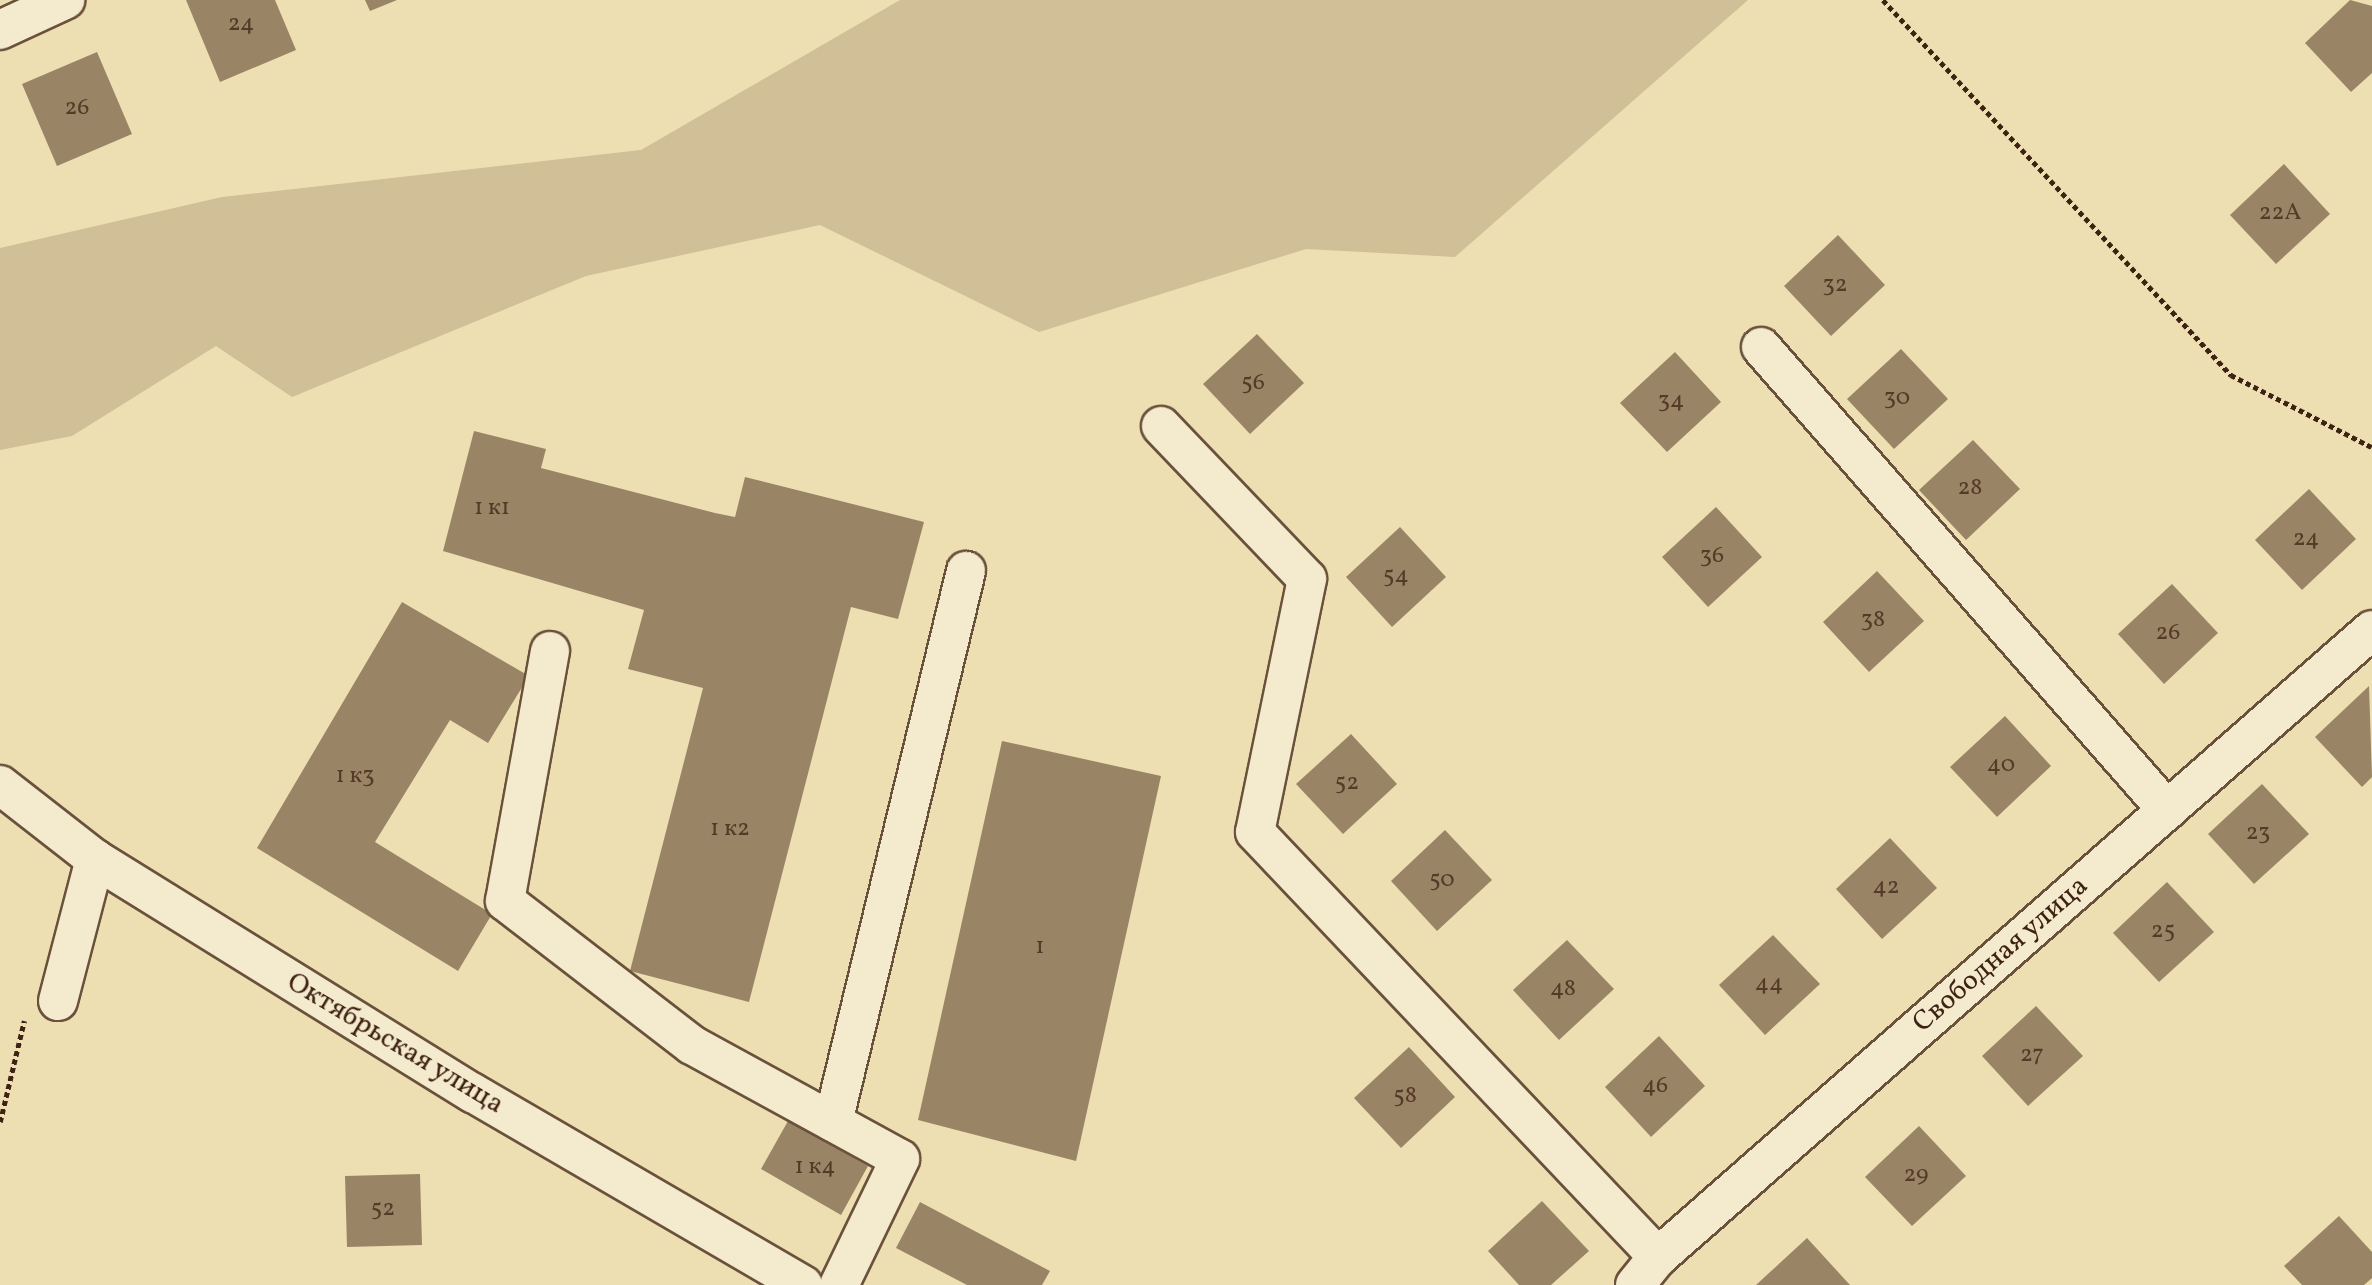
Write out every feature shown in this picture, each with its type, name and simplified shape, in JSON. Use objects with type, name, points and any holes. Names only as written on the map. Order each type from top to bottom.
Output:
[{"type":"street","points":[[0,30],[65,0]]},
{"type":"street","points":[[1761,346],[2167,810]]},
{"type":"street","points":[[1161,426],[1307,579],[1255,832],[1646,1271]]},
{"type":"street","points":[[833,1122],[966,571]]},
{"type":"street","name":"Свободная улица","points":[[1646,1271],[2372,630]]},
{"type":"street","points":[[550,651],[505,901],[692,1045],[900,1159],[839,1285]]},
{"type":"street","name":"Октябрьская улица","points":[[0,785],[95,859],[474,1093],[803,1285]]},
{"type":"street","points":[[58,1001],[95,859]]},
{"type":"path","points":[[1883,0],[2231,375],[2372,447]]},
{"type":"path","points":[[0,1122],[20,1023],[58,1001]]},
{"type":"shaded area","points":[[900,0],[1748,0],[1455,257],[1306,249],[1039,332],[820,225],[586,276],[292,397],[216,346],[72,436],[0,450],[0,248],[222,197],[641,150]]},
{"type":"building","points":[[186,0],[275,0],[296,50],[220,82]]},
{"type":"building","points":[[365,0],[397,0],[370,11]]},
{"type":"building","points":[[2350,0],[2372,6],[2372,73],[2351,92],[2305,43]]},
{"type":"building","points":[[97,52],[132,134],[57,166],[22,84]]},
{"type":"building","points":[[2284,164],[2330,214],[2276,264],[2230,215]]},
{"type":"building","points":[[1838,235],[1885,285],[1831,336],[1784,286]]},
{"type":"building","points":[[1257,334],[1304,383],[1250,434],[1203,384]]},
{"type":"building","points":[[1901,349],[1948,399],[1894,449],[1847,399]]},
{"type":"building","points":[[1675,352],[1721,402],[1667,452],[1620,403]]},
{"type":"building","points":[[474,431],[546,449],[541,468],[715,513],[735,517],[745,477],[924,522],[898,619],[851,607],[749,1002],[630,971],[703,688],[628,669],[644,610],[443,551]]},
{"type":"building","points":[[1973,440],[2020,489],[1966,540],[1919,490]]},
{"type":"building","points":[[2309,489],[2356,539],[2302,590],[2255,540]]},
{"type":"building","points":[[1716,507],[1762,557],[1708,607],[1662,557]]},
{"type":"building","points":[[1400,527],[1446,577],[1392,627],[1346,577]]},
{"type":"building","points":[[1877,571],[1924,621],[1869,672],[1823,622]]},
{"type":"building","points":[[2172,584],[2218,633],[2164,684],[2118,634]]},
{"type":"building","points":[[402,602],[529,676],[488,743],[450,720],[375,842],[492,914],[458,971],[257,848]]},
{"type":"building","points":[[2369,686],[2372,777],[2362,787],[2315,737]]},
{"type":"building","points":[[2005,716],[2051,766],[1997,817],[1950,767]]},
{"type":"building","points":[[1351,734],[1397,784],[1343,834],[1296,784]]},
{"type":"building","points":[[1002,741],[1161,776],[1076,1161],[918,1120]]},
{"type":"building","points":[[2262,784],[2309,834],[2254,884],[2208,834]]},
{"type":"building","points":[[1445,830],[1492,880],[1437,931],[1391,881]]},
{"type":"building","points":[[1890,838],[1937,888],[1882,939],[1836,889]]},
{"type":"building","points":[[2167,882],[2214,932],[2159,982],[2113,933]]},
{"type":"building","points":[[1773,935],[1820,984],[1765,1035],[1719,985]]},
{"type":"building","points":[[1567,940],[1614,989],[1559,1040],[1513,990]]},
{"type":"building","points":[[2036,1006],[2083,1056],[2028,1106],[1982,1056]]},
{"type":"building","points":[[1659,1036],[1705,1086],[1651,1137],[1605,1087]]},
{"type":"building","points":[[1409,1047],[1455,1097],[1401,1148],[1354,1098]]},
{"type":"building","points":[[788,1121],[868,1166],[841,1215],[761,1169]]},
{"type":"building","points":[[1919,1126],[1966,1176],[1912,1226],[1865,1177]]},
{"type":"building","points":[[420,1174],[422,1245],[347,1247],[345,1176]]},
{"type":"building","points":[[1542,1201],[1589,1251],[1551,1285],[1519,1285],[1488,1251]]},
{"type":"building","points":[[920,1202],[1050,1271],[1042,1285],[967,1285],[896,1248]]},
{"type":"building","points":[[2339,1216],[2372,1252],[2372,1278],[2364,1285],[2302,1285],[2284,1266]]},
{"type":"building","points":[[1807,1238],[1850,1285],[1756,1285]]}]
